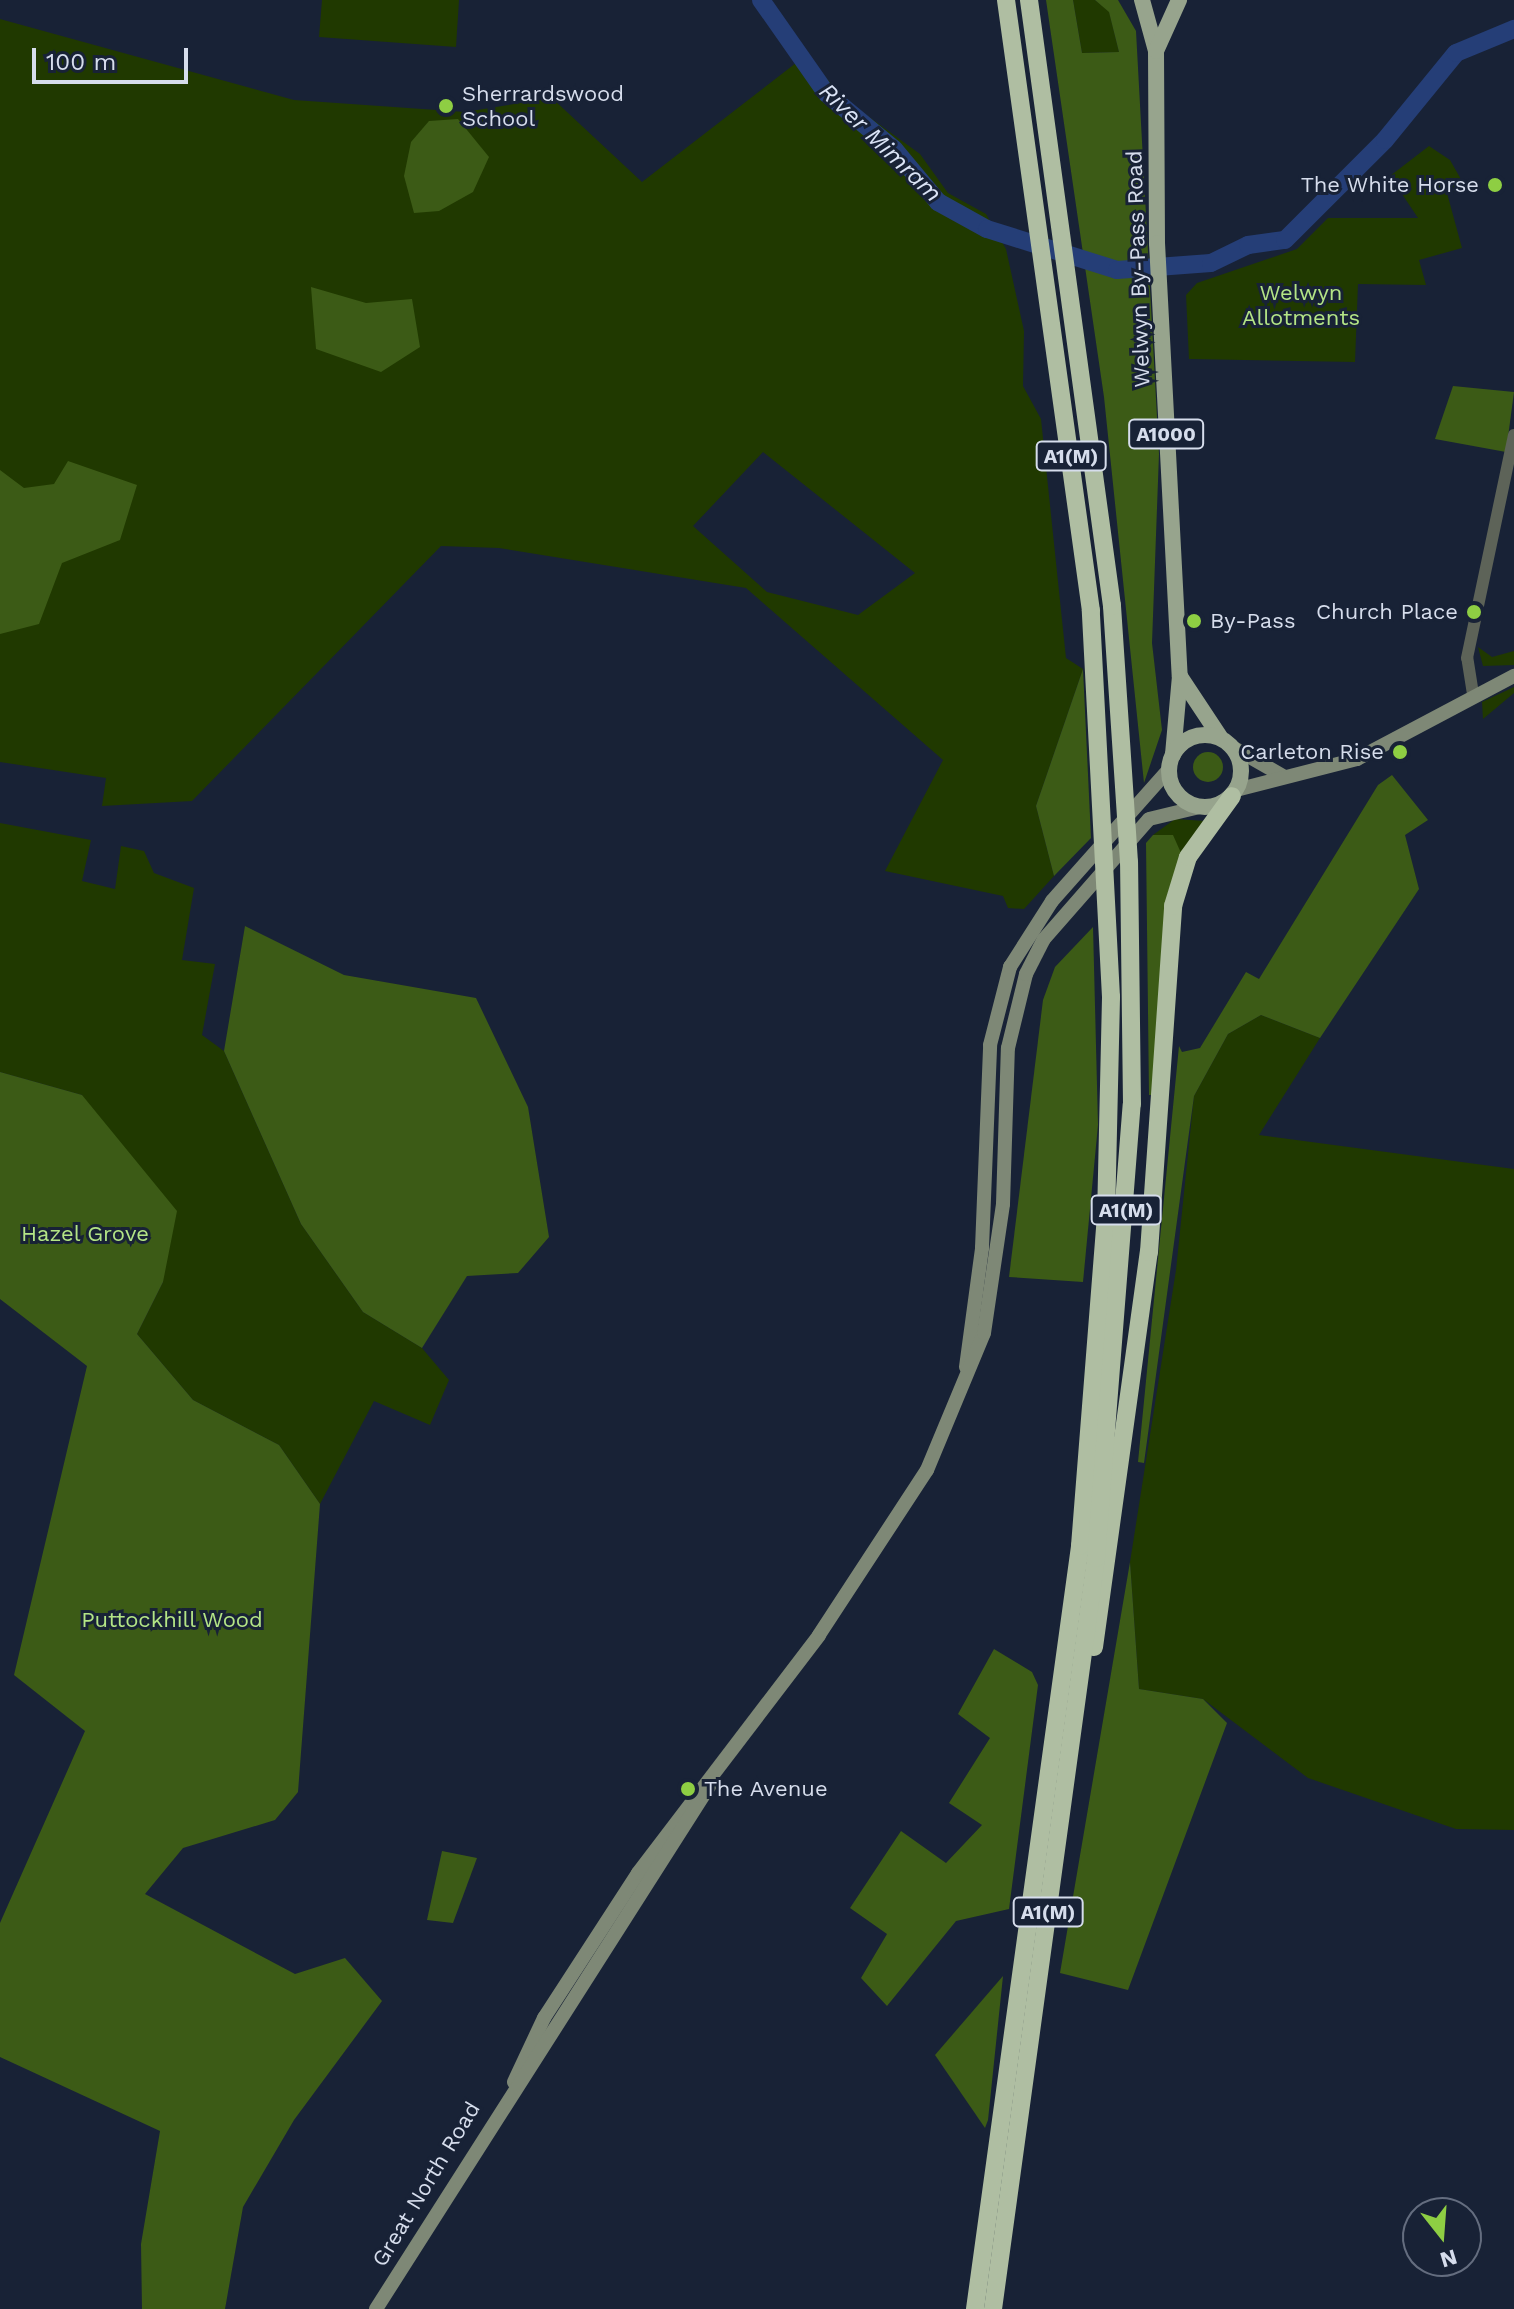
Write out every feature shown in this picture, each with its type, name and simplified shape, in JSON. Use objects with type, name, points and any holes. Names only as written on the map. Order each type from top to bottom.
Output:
[{"type":"highway","points":[[994,0],[1015,66]]},
{"type":"highway","name":"A1(M)","points":[[993,2309],[1092,1416],[1106,1218],[1109,883],[1091,611],[1006,0]]},
{"type":"highway","name":"A1(M)","points":[[975,2309],[983,2250],[1012,2116],[1077,1705],[1120,1325],[1132,1104],[1127,801],[1074,303],[1029,0]]},
{"type":"highway","points":[[1077,1705],[1100,1625],[1130,1418],[1163,1114],[1173,906],[1188,857],[1234,793]]},
{"type":"main road","name":"Welwyn By-Pass Road","points":[[1142,0],[1156,51],[1157,243],[1180,676],[1171,762]]},
{"type":"main road","name":"Welwyn By-Pass Road","points":[[1156,51],[1179,0]]},
{"type":"main road","points":[[1180,676],[1220,737],[1283,776]]},
{"type":"main road","points":[[966,1367],[984,1333],[998,1250],[1008,1048],[1026,974],[1044,939],[1149,819],[1199,807],[1283,776],[1366,756],[1473,694],[1514,676]]},
{"type":"main road","points":[[966,1367],[982,1248],[990,1045],[1010,967],[1052,901],[1171,762],[1196,735],[1220,737]]},
{"type":"main road","points":[[1234,748],[1241,764],[1234,793]]},
{"type":"main road","points":[[1171,762],[1180,798],[1199,807]]},
{"type":"main road","name":"Great North Road","points":[[376,2309],[514,2082],[712,1782],[896,1524],[927,1470],[966,1367]]},
{"type":"street","points":[[1473,694],[1467,658],[1514,435]]},
{"type":"green space","points":[[322,0],[459,0],[456,47],[319,37]]},
{"type":"green space","points":[[1046,0],[1073,0],[1082,53],[1119,52],[1109,12],[1095,0],[1118,0],[1136,31],[1159,454],[1152,643],[1162,730],[1144,783],[1104,397]]},
{"type":"green space","points":[[1073,0],[1095,0],[1109,11],[1119,52],[1082,53]]},
{"type":"green space","points":[[0,19],[294,100],[465,112],[552,98],[642,182],[805,56],[850,103],[920,154],[948,193],[986,214],[1006,249],[1024,331],[1023,386],[1041,419],[1066,658],[1083,669],[1036,806],[1054,876],[1024,909],[1008,908],[1003,896],[885,871],[943,760],[746,588],[499,548],[441,546],[192,801],[102,806],[106,778],[0,762]],"holes":[[[763,452],[915,573],[858,615],[767,592],[693,526]]]},
{"type":"green space","points":[[458,119],[489,157],[473,192],[439,211],[414,213],[404,176],[411,142],[429,121]]},
{"type":"green space","name":"Welwyn Allotments","points":[[1429,146],[1450,160],[1466,188],[1447,193],[1462,248],[1419,260],[1426,285],[1358,284],[1355,362],[1189,359],[1186,295],[1197,283],[1297,249],[1328,218],[1418,218],[1390,176]]},
{"type":"green space","points":[[311,287],[366,303],[412,299],[420,347],[381,372],[316,349]]},
{"type":"green space","points":[[1453,386],[1514,392],[1506,452],[1435,439]]},
{"type":"green space","points":[[68,461],[137,485],[120,540],[62,563],[39,624],[0,634],[0,470],[24,488],[54,484]]},
{"type":"green space","points":[[1478,647],[1492,657],[1514,651],[1514,665],[1483,666]]},
{"type":"green space","points":[[1083,669],[1091,838],[1054,876],[1036,806]]},
{"type":"green space","points":[[1514,687],[1514,693],[1483,719],[1482,702]]},
{"type":"green space","points":[[1208,752],[1219,756],[1223,767],[1219,778],[1208,782],[1197,778],[1193,767],[1197,756]]},
{"type":"green space","points":[[1392,775],[1428,820],[1405,835],[1419,889],[1320,1038],[1261,1015],[1228,1034],[1194,1096],[1144,1463],[1138,1462],[1179,1046],[1182,1052],[1200,1048],[1246,972],[1259,979],[1378,785]]},
{"type":"green space","points":[[1175,819],[1206,821],[1184,856],[1153,835]]},
{"type":"green space","points":[[0,823],[91,840],[82,881],[115,889],[121,846],[144,851],[154,873],[194,888],[182,960],[215,964],[202,1035],[224,1051],[301,1224],[363,1312],[422,1348],[449,1380],[430,1425],[374,1401],[320,1504],[279,1445],[193,1400],[137,1334],[163,1282],[82,1095],[0,1072]]},
{"type":"green space","points":[[1153,835],[1173,835],[1181,853],[1167,896],[1158,1095],[1149,1095],[1146,843]]},
{"type":"green space","points":[[245,926],[344,975],[476,998],[528,1107],[549,1237],[518,1273],[467,1276],[422,1348],[363,1312],[301,1224],[224,1051]]},
{"type":"green space","points":[[1093,927],[1098,1125],[1083,1282],[1009,1277],[1043,1000],[1055,967]]},
{"type":"green space","points":[[1261,1015],[1320,1038],[1259,1135],[1514,1169],[1514,1830],[1456,1829],[1308,1778],[1203,1699],[1139,1689],[1130,1562],[1176,1270],[1194,1096],[1228,1034]]},
{"type":"green space","name":"Puttockhill Wood","points":[[0,1072],[82,1095],[177,1211],[163,1282],[137,1334],[193,1400],[279,1445],[320,1504],[298,1792],[275,1820],[183,1848],[145,1894],[295,1974],[345,1958],[382,2001],[294,2120],[243,2207],[225,2309],[142,2309],[141,2244],[160,2131],[0,2057],[0,1923],[85,1731],[14,1675],[87,1366],[0,1299]]},
{"type":"green space","points":[[1130,1562],[1139,1689],[1203,1699],[1227,1723],[1128,1990],[1060,1973]]},
{"type":"green space","points":[[994,1649],[1032,1672],[1038,1685],[1009,1909],[956,1921],[887,2006],[861,1978],[887,1934],[850,1908],[901,1831],[946,1863],[982,1825],[949,1803],[990,1738],[958,1714]]},
{"type":"green space","points":[[442,1851],[477,1858],[453,1923],[427,1920]]},
{"type":"green space","points":[[1003,1976],[988,2120],[985,2128],[935,2055]]},
{"type":"waterway","name":"River Mimram","points":[[761,0],[826,93],[894,149],[938,202],[987,229],[1117,270],[1211,263],[1248,245],[1285,240],[1385,140],[1456,53],[1514,29]]},
{"type":"place","name":"Sherrardswood School","points":[[446,106]]},
{"type":"place","name":"The White Horse","points":[[1495,185]]},
{"type":"place","name":"Church Place","points":[[1474,612]]},
{"type":"place","name":"By-Pass","points":[[1194,621]]},
{"type":"place","name":"Carleton Rise","points":[[1400,752]]},
{"type":"place","name":"The Avenue","points":[[688,1789]]},
{"type":"park label","name":"Hazel Grove","points":[[85,1234]]}]
